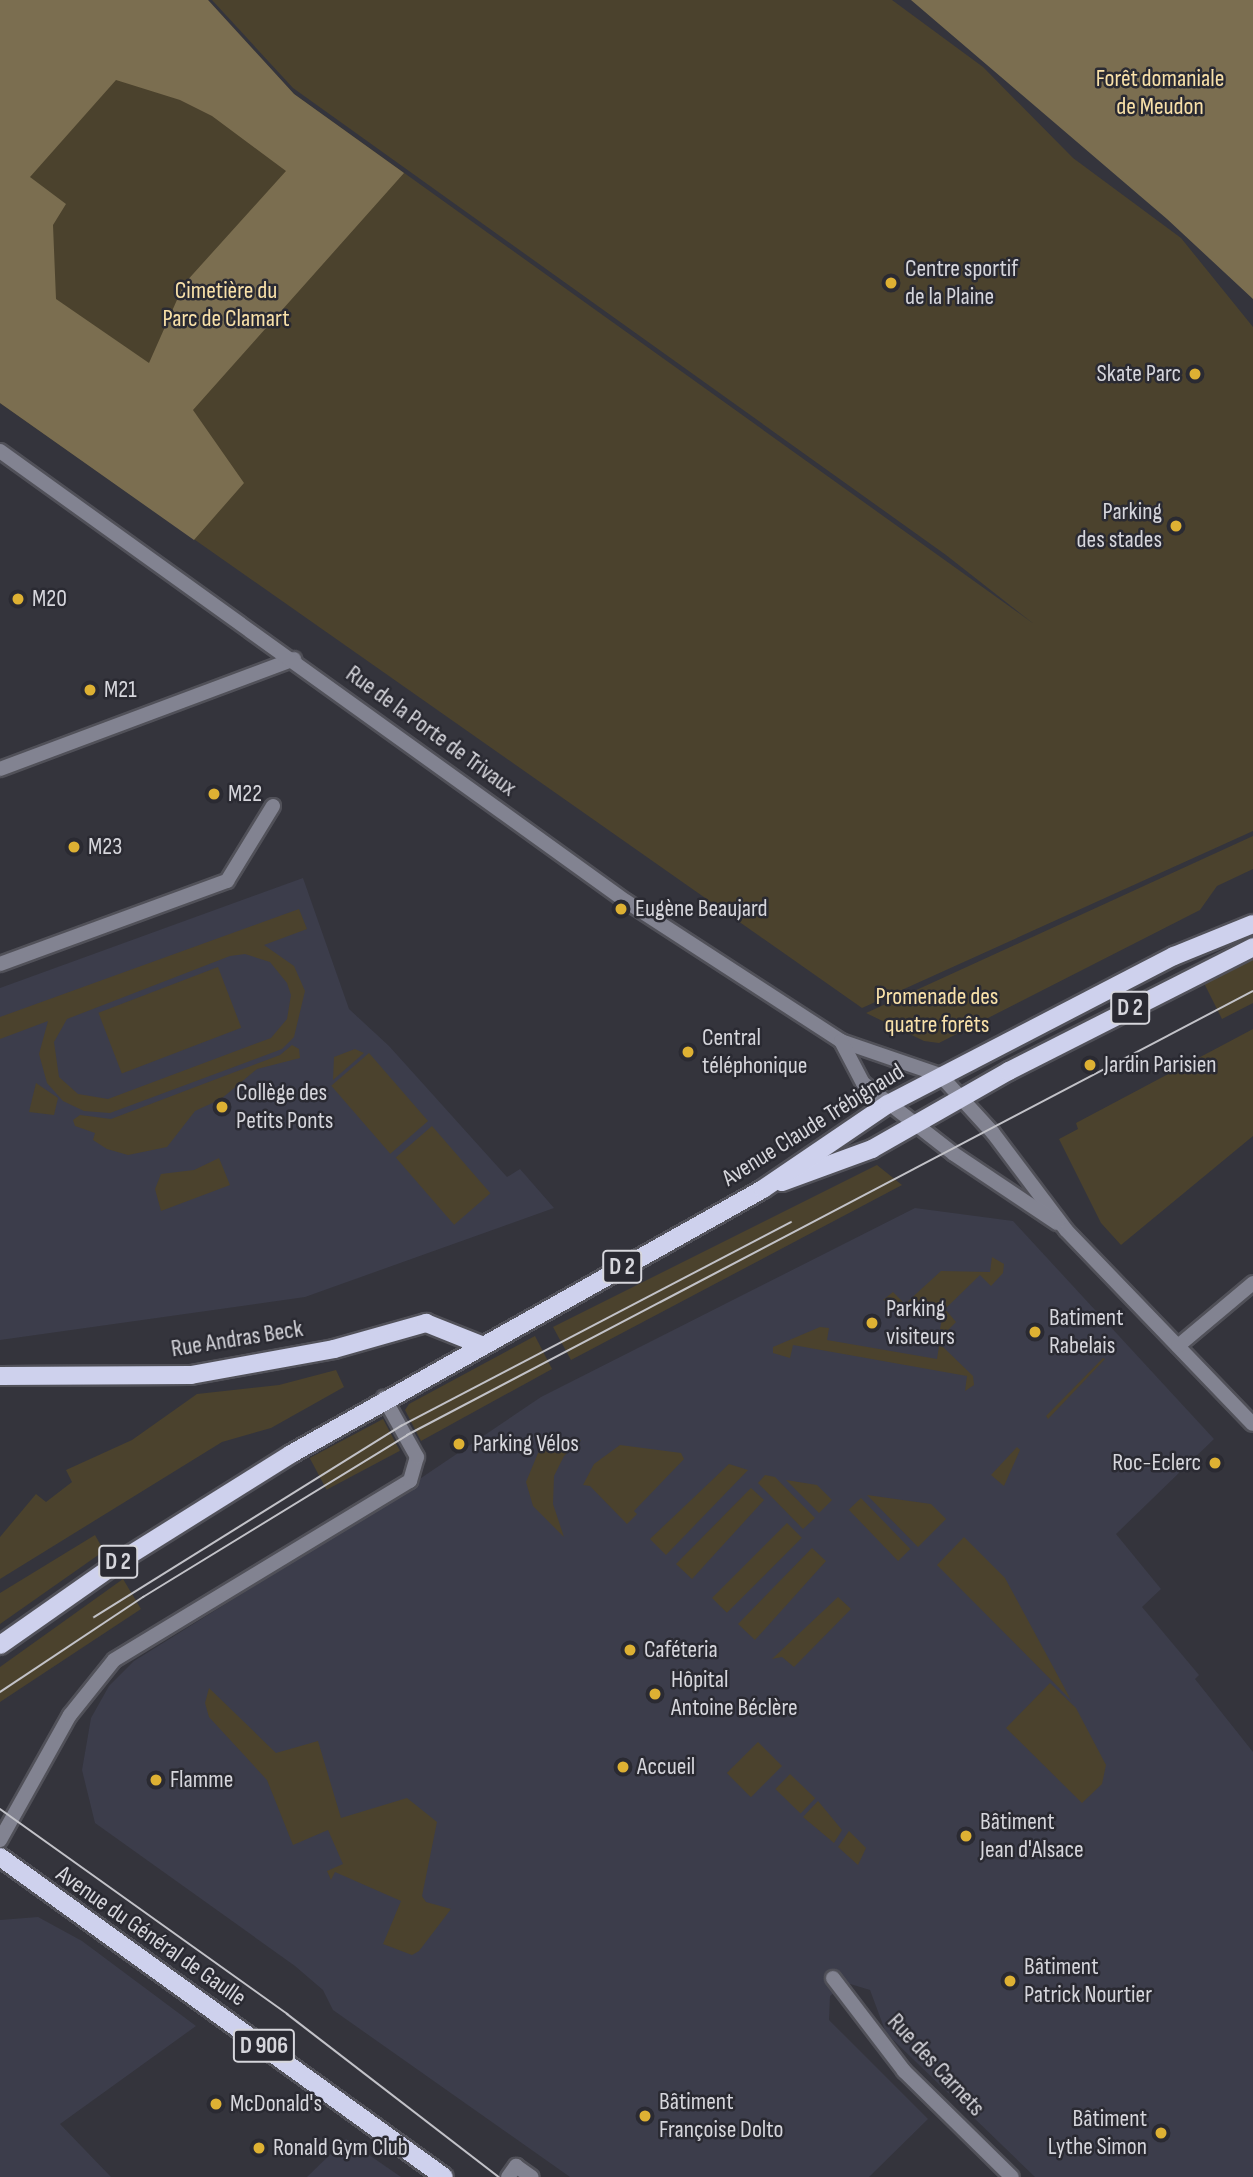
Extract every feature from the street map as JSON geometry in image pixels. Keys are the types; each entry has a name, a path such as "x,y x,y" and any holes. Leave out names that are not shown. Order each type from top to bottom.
{"main road":[{"name":"Avenue Claude Trébignaud","path":"481,1345 763,1189 888,1104 940,1075 1174,956 1253,924"},
{"name":"D 2","path":"763,1189 872,1149 965,1097 1253,947"},
{"name":"Rue Andras Beck","path":"0,1376 191,1375 334,1349 436,1323 481,1345"},
{"name":"D 2","path":"0,1645 240,1486 384,1398 481,1345"},
{"name":"Avenue du Général de Gaulle","path":"0,1857 443,2177"}],"street":[{"name":"Rue de la Porte de Trivaux","path":"0,451 294,659 627,902 841,1041 940,1075 965,1097 1066,1230 1253,1424"},
{"path":"0,769 294,659"},
{"path":"0,964 227,881 273,806"},
{"name":"Rue de la Porte de Trivaux","path":"841,1041 853,1071 888,1104 954,1154 1066,1230"},
{"path":"1178,1346 1253,1283"},
{"path":"0,1840 70,1715 114,1660 410,1481 417,1457 384,1398"},
{"name":"Rue des Carnets","path":"833,1978 904,2071 1012,2177"},
{"path":"512,2171 532,2177"}],"shaded area":[{"name":"Collège des Petits Ponts","path":"303,878 349,1009 389,1046 507,1177 520,1169 554,1208 305,1297 0,1340 0,988"},
{"name":"Hôpital Antoine Béclère","path":"915,1208 1013,1221 1214,1439 1116,1534 1161,1589 1142,1607 1199,1675 1195,1679 1253,1752 1253,2177 1035,2177 886,2033 870,1990 847,1983 830,1996 829,2020 928,2119 869,2177 570,2177 333,2010 323,1990 295,1966 95,1823 82,1770 91,1718 109,1686 134,1661 341,1532 541,1397"},
{"path":"38,1917 82,1941 196,2026 60,2124 111,2177 0,2177 0,1920"},
{"path":"346,2139 401,2177 307,2177"}],"green space":[{"name":"Cimetière du Parc de Clamart","path":"0,0 208,0 294,94 1034,624 946,555 293,88 212,0 892,0 983,67 1073,158 1181,238 1253,327 1253,831 862,1008 0,403"},
{"path":"0,0 208,0 294,94 404,173 193,410 244,483 194,540 0,403","holes":["116,80 180,100 212,116 286,171 184,284 149,363 56,299 53,225 66,204 30,177"]},
{"name":"Forêt domaniale de Meudon","path":"911,0 1253,0 1253,299 1167,219"},
{"name":"Promenade des quatre forêts","path":"1253,836 1253,869 1217,886 1200,910 939,1043 924,1041 866,1013"},
{"path":"299,909 307,929 264,945 294,966 305,991 294,1037 282,1049 110,1113 84,1111 63,1101 47,1083 39,1054 48,1021 0,1039 0,1017","holes":["245,954 270,962 287,983 291,995 287,1019 271,1038 108,1099 78,1094 59,1077 54,1042 67,1019 230,956"]},
{"path":"1253,958 1253,1003 1222,1019 1204,983"},
{"path":"218,967 241,1028 122,1074 99,1013"},
{"path":"1253,1029 1253,1136 1121,1245 1101,1223 1059,1139 1078,1129 1076,1123"},
{"path":"292,1045 299,1049 300,1058 257,1069 221,1099 195,1111 167,1147 128,1155 107,1149 93,1140 95,1133 75,1126 73,1120 80,1115 111,1119 280,1055"},
{"path":"355,1049 364,1053 333,1080 334,1057"},
{"path":"369,1053 428,1121 390,1154 331,1086"},
{"path":"36,1083 58,1098 54,1115 29,1112"},
{"path":"432,1126 490,1193 454,1225 396,1157"},
{"path":"219,1158 230,1185 161,1211 155,1189 161,1174 194,1170"},
{"path":"877,1165 902,1185 571,1360 553,1327"},
{"path":"992,1257 1004,1264 1003,1273 991,1286 980,1275 945,1309 956,1322 947,1331 940,1329 943,1314 883,1300 893,1292 905,1304 941,1271 990,1272"},
{"path":"820,1327 829,1328 827,1340 937,1359 939,1346 943,1347 973,1376 974,1385 965,1391 967,1376 793,1345 790,1358 773,1353 773,1347"},
{"path":"535,1336 552,1369 421,1441 405,1410 409,1404"},
{"path":"1103,1358 1105,1359 1048,1419 1046,1416"},
{"path":"336,1370 344,1387 271,1428 222,1442 0,1579 0,1537 36,1494 46,1502 72,1482 66,1470 132,1440 197,1394 279,1385"},
{"path":"383,1419 400,1451 327,1490 310,1458"},
{"path":"561,1440 581,1440 564,1456 554,1476 553,1504 564,1537 533,1506 526,1482 538,1453"},
{"path":"620,1445 681,1453 684,1459 634,1511 637,1514 627,1524 590,1486 583,1485 594,1464"},
{"path":"1017,1447 1020,1450 1004,1486 991,1475"},
{"path":"729,1464 748,1470 666,1555 650,1539"},
{"path":"765,1475 775,1477 815,1518 803,1529 758,1483"},
{"path":"786,1480 817,1485 832,1500 819,1513"},
{"path":"751,1488 764,1500 692,1579 676,1564"},
{"path":"867,1495 931,1504 946,1519 918,1547"},
{"path":"861,1498 910,1549 898,1561 849,1510"},
{"path":"787,1523 802,1538 727,1613 712,1598"},
{"path":"95,1535 104,1551 0,1624 0,1593"},
{"path":"964,1537 1005,1578 1071,1700 937,1565"},
{"path":"812,1548 826,1561 755,1640 738,1624"},
{"path":"123,1579 141,1609 0,1702 0,1667"},
{"path":"838,1597 851,1609 794,1667 782,1657 772,1659"},
{"path":"1050,1683 1076,1708 1106,1765 1102,1784 1082,1803 1006,1728"},
{"path":"209,1688 276,1753 318,1741 341,1818 407,1798 437,1822 422,1896 426,1902 451,1909 419,1951 412,1955 383,1944 401,1901 335,1872 331,1880 327,1871 343,1864 328,1830 293,1845 267,1780 209,1717 205,1703"},
{"path":"758,1742 782,1766 751,1797 727,1773"},
{"path":"790,1774 815,1798 801,1813 775,1789"},
{"path":"818,1801 842,1830 834,1843 803,1817"},
{"path":"849,1831 866,1848 858,1865 838,1847"}],"tram line":[{"path":"0,1692 143,1597 407,1435 1253,991"},
{"path":"94,1617 401,1426 791,1222"},
{"path":"0,1809 287,2014 499,2177"}],"place":[{"name":"Centre sportif de la Plaine","path":"891,283"},
{"name":"Skate Parc","path":"1195,374"},
{"name":"Parking des stades","path":"1176,526"},
{"name":"M20","path":"18,599"},
{"name":"M21","path":"90,690"},
{"name":"M22","path":"214,794"},
{"name":"M23","path":"74,847"},
{"name":"Eugène Beaujard","path":"621,909"},
{"name":"Central téléphonique","path":"688,1052"},
{"name":"Jardin Parisien","path":"1090,1065"},
{"name":"Collège des Petits Ponts","path":"222,1107"},
{"name":"Parking visiteurs","path":"872,1323"},
{"name":"Batiment Rabelais","path":"1035,1332"},
{"name":"Parking Vélos","path":"459,1444"},
{"name":"Roc-Eclerc","path":"1215,1463"},
{"name":"Caféteria","path":"630,1650"},
{"name":"Hôpital Antoine Béclère","path":"655,1694"},
{"name":"Accueil","path":"623,1767"},
{"name":"Flamme","path":"156,1780"},
{"name":"Bâtiment Jean d'Alsace","path":"966,1836"},
{"name":"Bâtiment Patrick Nourtier","path":"1010,1981"},
{"name":"McDonald's","path":"216,2104"},
{"name":"Bâtiment Françoise Dolto","path":"645,2116"},
{"name":"Bâtiment Lythe Simon","path":"1161,2133"},
{"name":"Ronald Gym Club","path":"259,2148"}]}
